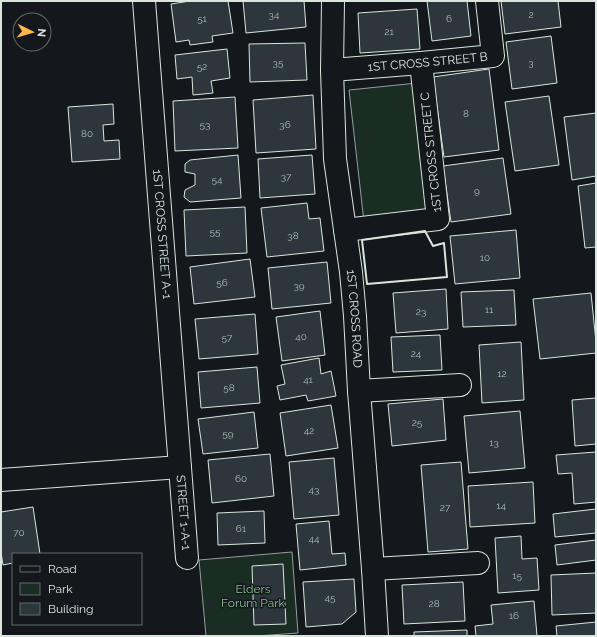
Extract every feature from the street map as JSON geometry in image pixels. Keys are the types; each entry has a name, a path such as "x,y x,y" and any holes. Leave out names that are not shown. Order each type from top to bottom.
{"street":[{"name":"1ST CROSS STREET A-1","path":"144,1 180,467"},
{"name":"1ST CROSS ROAD","path":"333,1 332,70 336,159 351,272 377,636"},
{"name":"1ST CROSS STREET B","path":"332,70 493,56 488,1"},
{"name":"1ST CROSS STREET C","path":"345,230 438,220 421,63"},
{"path":"360,391 460,385"},
{"path":"1,480 180,467"},
{"name":"STREET 1-A-1","path":"180,467 187,558"},
{"path":"373,569 478,563"}],"green space":[{"path":"417,83 432,213 364,222 349,90"},
{"name":"Elders Forum Park","path":"292,552 298,633 257,636 206,636 199,560"}],"building":[{"path":"190,1 228,1 233,33 212,36 213,42 190,45 189,40 176,42 171,4"},
{"path":"243,1 304,1 306,27 246,33"},
{"path":"427,1 467,1 471,36 432,41"},
{"path":"501,1 558,1 561,27 505,34"},
{"path":"417,9 420,49 360,53 358,13"},
{"path":"551,36 557,83 512,89 506,42"},
{"path":"305,43 307,80 250,82 249,44"},
{"path":"227,49 230,78 211,81 213,93 193,95 192,77 177,79 175,55"},
{"path":"489,69 499,150 444,157 433,77"},
{"path":"313,95 316,149 256,153 253,100"},
{"path":"549,96 559,165 515,171 505,102"},
{"path":"235,97 238,148 175,151 173,101"},
{"path":"113,104 114,124 103,125 104,141 119,140 120,159 72,162 68,107"},
{"path":"596,113 596,176 572,180 564,117"},
{"path":"238,155 241,198 190,202 184,197 185,190 195,185 195,174 185,172 185,164 190,160"},
{"path":"312,155 315,194 260,198 258,159"},
{"path":"503,158 511,214 451,222 443,166"},
{"path":"596,183 596,247 585,248 578,186"},
{"path":"307,203 309,219 320,218 324,251 267,257 261,208"},
{"path":"245,207 247,253 186,256 184,210"},
{"path":"516,230 520,278 455,284 450,236"},
{"path":"250,259 255,297 194,304 190,267"},
{"path":"327,262 331,303 272,309 268,268"},
{"path":"446,289 448,329 396,333 393,293"},
{"path":"514,290 516,325 463,327 461,292"},
{"path":"591,293 596,353 540,359 533,299"},
{"path":"320,311 325,355 282,361 276,317"},
{"path":"255,314 258,354 199,359 195,319"},
{"path":"440,335 442,370 393,372 391,337"},
{"path":"521,342 524,400 482,403 479,345"},
{"path":"319,358 321,374 331,371 336,396 308,401 306,395 280,400 277,386 285,384 281,365"},
{"path":"257,367 260,403 201,408 198,372"},
{"path":"596,398 596,444 575,446 572,400"},
{"path":"443,399 446,440 392,446 388,404"},
{"path":"331,405 338,448 286,456 280,413"},
{"path":"520,411 525,468 469,473 464,416"},
{"path":"254,412 258,448 203,454 198,419"},
{"path":"596,452 596,502 574,504 572,473 558,474 556,455"},
{"path":"270,454 274,496 212,503 208,460"},
{"path":"334,458 339,515 294,519 289,462"},
{"path":"461,462 468,549 428,552 421,465"},
{"path":"533,482 535,523 470,527 468,486"},
{"path":"33,507 40,553 12,553 12,563 3,565 1,552 1,512"},
{"path":"596,509 596,533 555,537 553,514"},
{"path":"264,511 265,543 218,545 217,513"},
{"path":"329,521 332,554 345,553 346,565 300,570 296,524"},
{"path":"521,536 522,559 537,558 539,590 498,593 495,538"},
{"path":"596,540 596,560 557,565 555,545"},
{"path":"283,564 286,624 254,625 252,566"},
{"path":"596,573 596,613 552,615 551,575"},
{"path":"354,579 356,612 342,624 306,627 303,582"},
{"path":"463,582 465,621 404,624 402,585"},
{"path":"534,601 537,636 476,636 475,626 493,624 491,605"},
{"path":"596,622 596,636 557,636 556,626"},
{"path":"467,630 467,636 414,636 414,632"}],"wall":[{"path":"425,231 433,246 444,243 447,277 367,284 362,240 425,231"}]}
